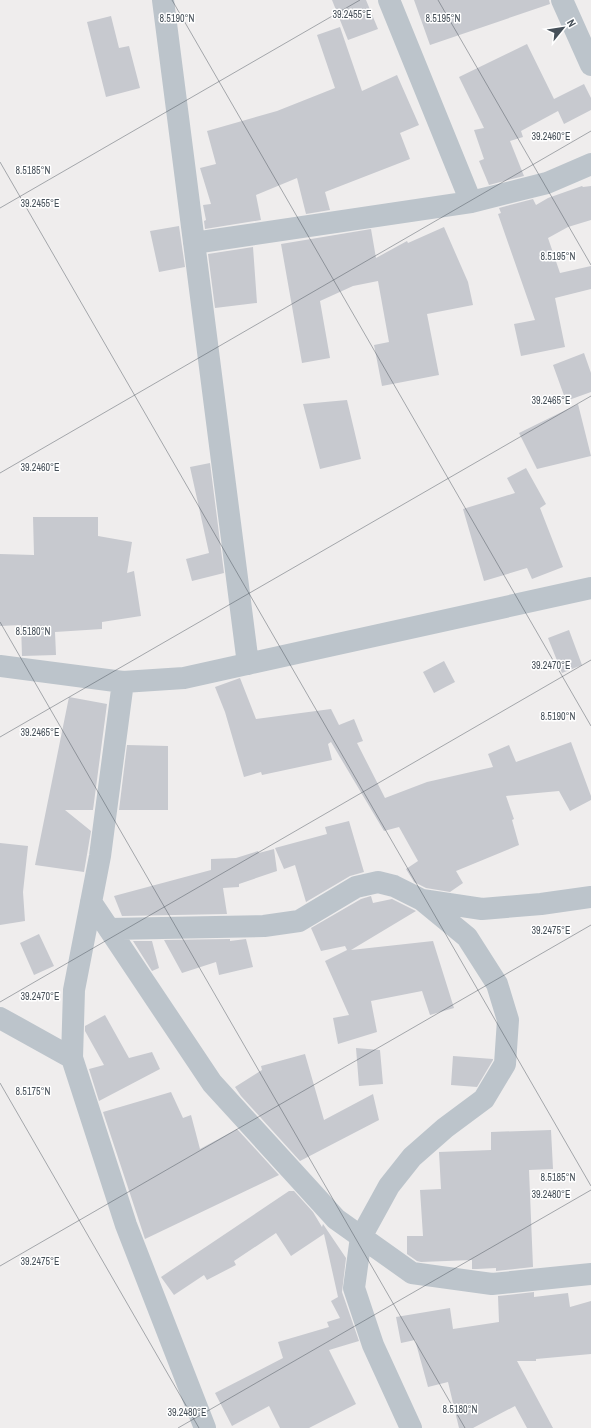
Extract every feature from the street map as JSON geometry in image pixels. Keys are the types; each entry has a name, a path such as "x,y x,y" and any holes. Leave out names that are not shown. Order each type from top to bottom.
{"street":[{"path":"163,0 248,664"},
{"path":"389,0 470,202"},
{"path":"562,0 591,65"},
{"path":"194,242 470,202 547,183 591,164"},
{"path":"0,666 123,682 184,678 591,588"},
{"path":"123,682 100,856 74,990 72,1058 126,1225 205,1428"},
{"path":"109,929 264,926 299,921 356,887 378,882 394,886 422,900 467,937 497,984 508,1020 505,1064 484,1099 445,1128 412,1158 389,1186 361,1237 354,1288 374,1345 411,1428"},
{"path":"422,900 482,909 541,904 591,897"},
{"path":"91,902 212,1083 336,1219 412,1273 492,1284 591,1274"},
{"path":"0,1018 72,1058"}],"building":[{"path":"332,0 366,0 378,29 348,40"},
{"path":"414,0 549,0 550,4 430,45"},
{"path":"111,16 119,48 129,46 140,88 106,97 87,22"},
{"path":"340,27 362,91 397,75 419,125 400,133 410,159 325,192 330,210 306,214 297,178 256,195 261,220 205,229 204,221 206,220 203,205 211,204 200,168 216,164 207,131 277,111 335,88 317,35"},
{"path":"527,44 554,99 584,84 591,98 591,110 564,124 558,111 521,131 523,137 510,141 524,176 489,185 479,161 484,159 474,130 484,128 459,77"},
{"path":"582,186 591,186 591,220 568,227 548,238 560,273 591,266 591,289 555,298 565,347 521,356 514,324 535,320 498,214 501,213 499,208 533,199 536,205 548,198"},
{"path":"179,226 185,267 159,272 150,231"},
{"path":"444,227 468,282 473,305 427,314 439,375 382,386 374,345 389,342 378,281 353,286 320,301 330,358 302,363 281,244 371,229 376,258 407,241 408,243"},
{"path":"253,247 257,303 215,308 208,254"},
{"path":"584,353 591,373 591,392 566,401 553,365"},
{"path":"347,400 361,459 320,469 303,404"},
{"path":"578,404 591,456 537,469 519,433"},
{"path":"210,463 224,573 192,581 186,559 209,553 190,467"},
{"path":"526,468 546,504 540,508 563,567 532,579 527,568 484,581 463,509 515,493 507,478"},
{"path":"33,517 98,517 98,536 132,542 127,573 134,571 141,616 102,622 102,629 55,632 56,655 22,656 21,625 0,626 0,554 34,555"},
{"path":"569,630 582,665 562,673 548,638"},
{"path":"444,661 455,682 434,693 423,672"},
{"path":"240,678 256,719 331,709 339,725 354,719 363,741 357,743 385,798 427,782 493,767 488,754 509,745 516,762 571,742 591,796 591,800 570,811 559,791 506,796 514,819 512,820 519,845 456,871 463,883 450,892 426,888 414,882 406,869 418,861 399,827 384,831 331,742 328,744 332,760 262,775 261,772 244,777 225,712 215,687"},
{"path":"69,697 107,704 93,810 65,810 91,831 84,872 35,865"},
{"path":"127,745 168,746 168,810 119,810"},
{"path":"349,821 364,872 350,876 306,902 295,865 284,869 275,848 327,834 325,827"},
{"path":"0,843 28,846 23,892 25,921 0,925"},
{"path":"274,849 277,871 239,884 239,887 223,888 227,914 122,916 114,896 211,870 211,859 236,858 258,851 259,853"},
{"path":"371,896 373,903 392,899 416,911 351,950 433,941 454,1008 430,1015 422,991 371,1001 377,1032 338,1044 333,1018 349,1015 325,961 347,950 345,946 321,951 311,928 361,899"},
{"path":"39,934 54,966 34,975 20,943"},
{"path":"230,939 230,941 246,939 253,967 219,975 216,962 182,973 164,940"},
{"path":"133,941 152,941 159,968 152,971"},
{"path":"105,1015 129,1058 152,1052 160,1069 99,1101 89,1069 104,1065 85,1031 85,1026"},
{"path":"356,1048 380,1050 383,1084 359,1086"},
{"path":"305,1054 324,1120 373,1094 379,1120 300,1161 241,1096 235,1087 262,1070 261,1066"},
{"path":"453,1056 493,1060 477,1087 451,1085"},
{"path":"171,1092 183,1118 191,1115 200,1149 237,1129 279,1175 145,1239 103,1112"},
{"path":"551,1130 553,1169 529,1170 533,1267 496,1271 496,1268 472,1269 472,1260 421,1262 407,1254 407,1236 423,1236 420,1190 441,1189 439,1152 491,1150 491,1132"},
{"path":"289,1191 294,1191 313,1212 322,1227 323,1224 346,1258 342,1292 359,1341 329,1350 356,1404 309,1428 280,1428 269,1406 232,1426 215,1393 283,1358 278,1342 329,1327 327,1322 340,1318 331,1301 338,1297 324,1234 291,1256 276,1233 234,1261 236,1265 207,1280 204,1275 174,1295 161,1277"},
{"path":"534,1292 534,1297 568,1293 570,1307 591,1301 591,1354 536,1359 536,1361 517,1361 553,1428 527,1428 515,1406 473,1428 459,1428 448,1382 428,1387 415,1340 401,1343 396,1317 450,1308 453,1329 499,1322 498,1296"}]}
